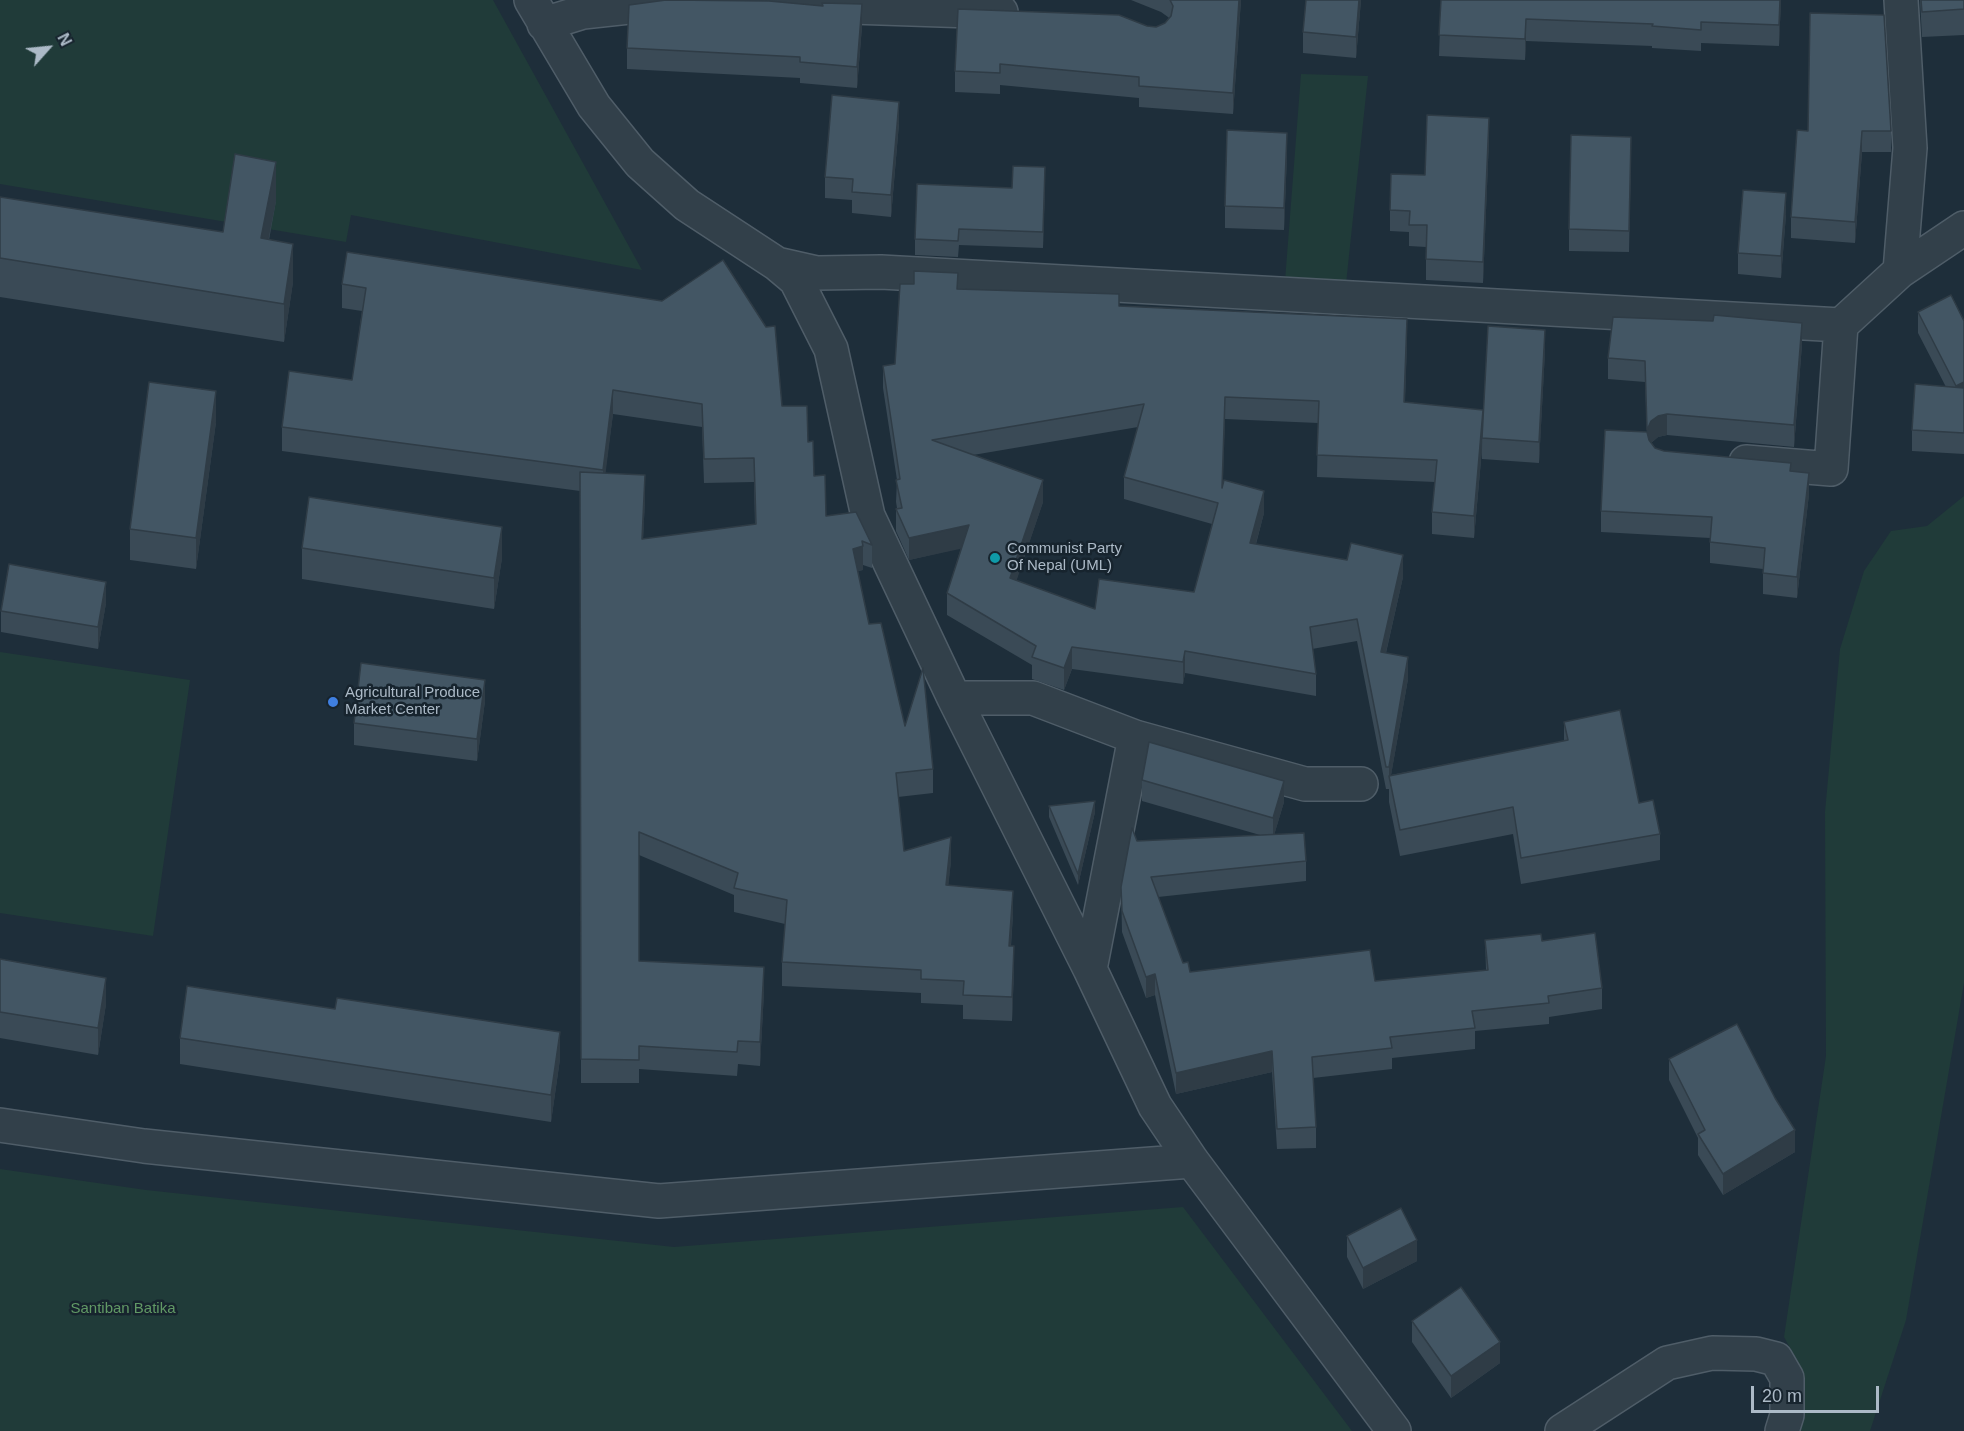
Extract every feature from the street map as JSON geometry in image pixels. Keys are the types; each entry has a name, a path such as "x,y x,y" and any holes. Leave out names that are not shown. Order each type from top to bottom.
{"street":[{"path":"1900,0 1910,148 1900,271"},
{"path":"537,12 583,12 669,2 1028,13"},
{"path":"537,12 594,106 640,163 687,205 777,264 796,280 831,349 868,516 954,698 1090,969 1155,1106 1192,1161 1394,1431"},
{"path":"1713,459 1831,469 1841,325 1900,271 1964,228"},
{"path":"777,264 816,273 881,272 1841,325"},
{"path":"954,698 1033,698 1135,737 1305,784 1360,784"},
{"path":"1090,969 1135,737"},
{"path":"0,1125 144,1146 659,1201 1192,1161"},
{"path":"1562,1431 1667,1363 1713,1353 1756,1354 1776,1359 1786,1378 1787,1415 1782,1431"}],"green space":[{"path":"0,0 493,0 642,270 351,215 346,242 0,184"},
{"path":"1301,74 1368,76 1346,284 1285,281"},
{"path":"1964,496 1964,983 1906,1320 1870,1431 1801,1431 1805,1397 1799,1364 1784,1337 1826,1056 1825,812 1840,649 1864,571 1891,531 1927,526"},
{"path":"0,652 190,680 153,936 0,913"},
{"name":"Santiban Batika","path":"0,1169 146,1190 674,1247 1183,1207 1352,1431 0,1431"}],"building":[{"path":"666,0 769,1 823,6 822,3 862,4 857,67 800,62 800,57 627,48 629,5"},
{"path":"1170,0 1239,0 1233,93 1139,86 1139,77 1000,64 1000,73 955,71 958,9 1119,15 1147,26 1156,27 1165,23 1171,16 1173,6"},
{"path":"1306,0 1359,0 1356,37 1303,32"},
{"path":"1441,0 1780,0 1779,25 1701,22 1701,30 1652,26 1653,24 1526,19 1525,39 1439,35"},
{"path":"1921,0 1964,0 1964,9 1922,12"},
{"path":"1810,13 1884,15 1891,131 1862,131 1855,222 1791,217 1797,130 1808,131"},
{"path":"832,95 899,102 891,195 852,192 853,179 825,177"},
{"path":"1427,115 1489,118 1483,262 1426,259 1427,225 1409,225 1410,211 1390,210 1391,174 1425,175"},
{"path":"1227,130 1287,133 1284,208 1225,206"},
{"path":"1571,135 1631,137 1629,231 1569,229"},
{"path":"235,154 276,162 261,238 293,244 284,304 0,258 0,197 223,232"},
{"path":"1013,166 1045,167 1043,232 959,229 958,241 915,239 917,184 1012,188"},
{"path":"1743,190 1786,193 1781,256 1738,253"},
{"path":"347,252 662,301 723,260 766,327 775,326 782,406 807,406 808,442 813,441 814,476 825,475 826,516 856,512 872,545 862,541 863,546 853,549 869,624 881,623 905,726 923,668 933,769 896,773 904,851 951,837 946,885 1013,891 1009,946 1014,946 1012,997 963,995 964,981 921,979 921,970 782,962 787,900 734,888 738,873 639,832 639,961 764,967 760,1042 738,1041 737,1052 639,1046 639,1060 581,1059 580,472 645,475 642,539 756,524 754,458 704,459 702,404 613,390 603,470 282,427 289,371 352,380 366,288 342,284"},
{"path":"914,271 958,273 957,289 1119,294 1119,306 1407,319 1404,402 1483,410 1474,516 1432,512 1437,460 1317,455 1319,401 1225,397 1222,488 1224,480 1264,491 1250,543 1347,560 1351,543 1403,555 1381,652 1408,657 1389,767 1386,767 1357,619 1310,627 1316,674 1185,651 1183,662 1072,647 1064,668 1032,657 1036,646 947,593 969,525 909,538 896,509 902,508 896,480 900,479 883,366 895,364 900,284 914,284","holes":["1144,404 1124,477 1218,503 1194,592 1099,579 1095,609 1010,578 1043,480 932,440"]},
{"path":"1951,295 1964,321 1964,382 1956,386 1918,312"},
{"path":"1714,315 1802,323 1794,425 1667,414 1651,421 1647,430 1645,361 1608,358 1613,317 1713,321"},
{"path":"1488,326 1545,330 1539,442 1482,438"},
{"path":"149,382 216,391 196,538 130,529"},
{"path":"1915,384 1964,388 1964,433 1912,430"},
{"path":"1605,430 1647,432 1655,448 1664,451 1791,463 1790,471 1809,473 1797,577 1763,573 1765,548 1710,542 1712,517 1601,511"},
{"path":"309,497 502,527 494,578 302,548"},
{"path":"9,564 106,582 98,627 1,611"},
{"path":"361,663 485,680 477,739 354,723"},
{"path":"1620,710 1639,803 1653,800 1660,834 1521,858 1513,807 1400,830 1389,776 1568,740 1564,722"},
{"path":"1149,742 1284,781 1273,818 1142,780"},
{"path":"1095,801 1078,874 1049,806"},
{"path":"1132,828 1137,841 1304,833 1306,861 1151,877 1183,963 1188,962 1190,972 1370,950 1375,981 1488,970 1485,940 1541,934 1542,941 1595,933 1602,988 1548,996 1549,1003 1472,1011 1475,1028 1390,1037 1392,1048 1312,1057 1316,1127 1277,1129 1272,1051 1176,1073 1155,974 1146,977 1122,911 1121,887"},
{"path":"0,959 106,978 98,1028 0,1012"},
{"path":"187,986 335,1009 337,998 560,1032 551,1095 180,1038"},
{"path":"1737,1024 1775,1098 1795,1130 1723,1174 1698,1134 1705,1130 1669,1059"},
{"path":"1401,1208 1417,1240 1363,1268 1347,1236"},
{"path":"1461,1287 1500,1342 1451,1376 1412,1321"}],"place":[{"name":"Communist Party Of Nepal (UML)","path":"995,558"},
{"name":"Agricultural Produce Market Center","path":"333,702"}]}
